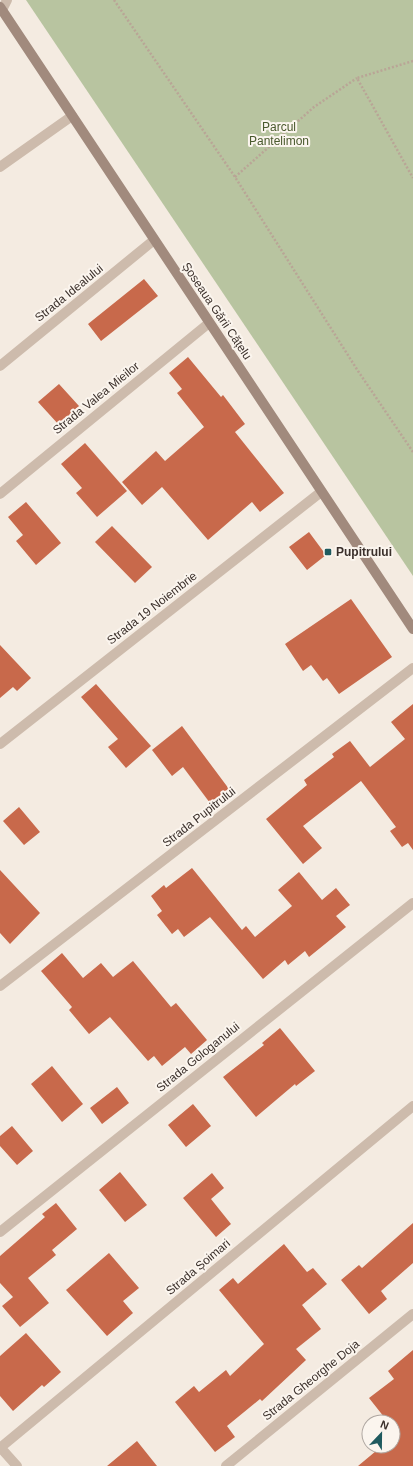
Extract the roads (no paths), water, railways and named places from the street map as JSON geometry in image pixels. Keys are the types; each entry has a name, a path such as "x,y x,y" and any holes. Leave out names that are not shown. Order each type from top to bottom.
{"main road":[{"name":"Șoseaua Gării Cățelu","path":"1,10 413,629"}],"street":[{"path":"1,10 7,0"},
{"path":"0,168 72,116"},
{"name":"Strada Idealului","path":"0,366 154,240"},
{"name":"Strada Valea Mieilor","path":"0,494 209,323"},
{"name":"Strada 19 Noiembrie","path":"0,744 321,492"},
{"name":"Strada Pupitrului","path":"0,986 413,668"},
{"name":"Strada Gologanului","path":"0,1232 413,902"},
{"name":"Strada Șoimari","path":"0,1448 413,1106"},
{"name":"Strada Gheorghe Doja","path":"226,1466 413,1314"},
{"path":"0,1448 17,1466"}],"place":[{"name":"Pupitrului","path":"328,552"}],"park label":[{"name":"Parcul Pantelimon","path":"279,134"}]}
